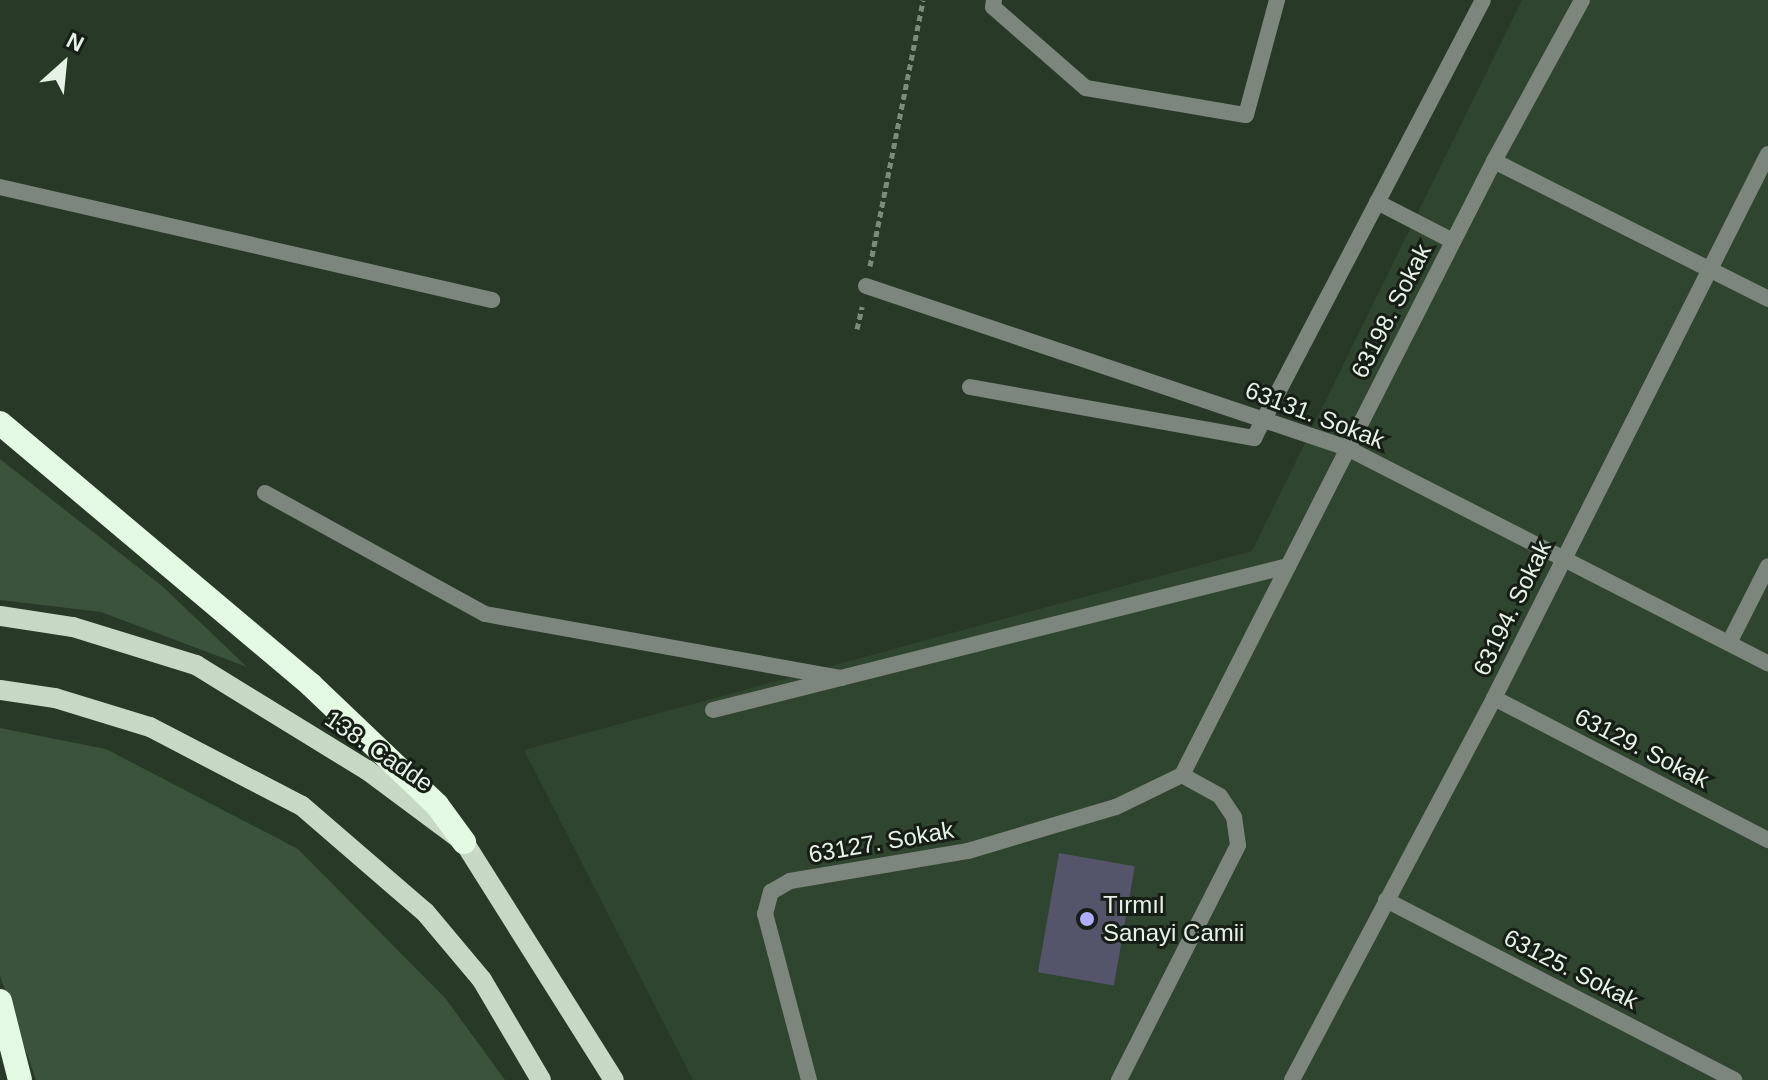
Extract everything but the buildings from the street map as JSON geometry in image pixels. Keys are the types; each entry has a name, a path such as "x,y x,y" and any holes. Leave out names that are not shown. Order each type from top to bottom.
{"highway":[{"path":"0,423 311,685 437,805 464,842"},
{"path":"0,1001 20,1080"}],"main road":[{"name":"138. Cadde","path":"0,616 73,627 196,665 367,770 464,842 614,1080"},
{"path":"0,690 55,698 150,727 302,806 425,912 482,980 541,1080"}],"street":[{"path":"994,0 993,7 1086,88 1246,115 1277,0"},
{"path":"970,387 1254,438 1483,0"},
{"name":"63198. Sokak","path":"1182,775 1494,161 1582,0"},
{"name":"63194. Sokak","path":"1292,1080 1494,698 1707,269 1768,154"},
{"path":"1494,161 1768,299"},
{"path":"0,187 492,300"},
{"path":"1377,202 1453,241"},
{"name":"63131. Sokak","path":"866,286 1347,448 1768,663"},
{"path":"265,493 485,614 841,678"},
{"path":"713,710 1288,566"},
{"path":"1729,643 1768,566"},
{"name":"63129. Sokak","path":"1494,698 1768,840"},
{"path":"1119,1080 1238,845 1234,817 1220,796 1182,775"},
{"name":"63127. Sokak","path":"809,1080 765,914 771,892 790,881 968,851 1116,807 1182,775"},
{"name":"63125. Sokak","path":"1386,900 1734,1080"}],"path":[{"path":"857,329 923,0"}],"shaded area":[{"path":"1522,0 1768,0 1768,1080 693,1080 524,750 1252,551"},
{"path":"0,459 162,586 247,667 101,612 0,600"},
{"path":"0,728 106,749 298,849 446,999 505,1080 36,1080 0,976"}],"place":[{"name":"Tırmıl Sanayi Camii","path":"1087,919"}]}
